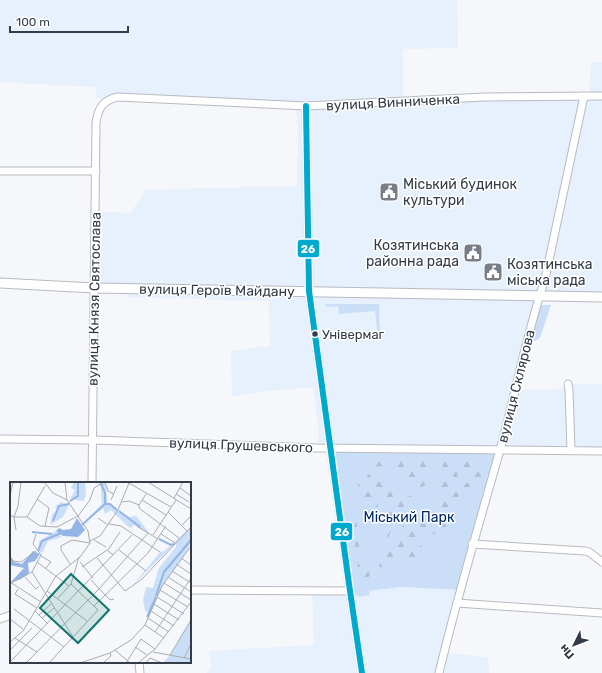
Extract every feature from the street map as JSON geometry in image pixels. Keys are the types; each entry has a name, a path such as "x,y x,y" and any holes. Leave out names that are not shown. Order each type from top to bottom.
{"street":[{"name":"вулиця Склярова","path":"440,673 472,544 500,449 545,279 584,96"},
{"name":"вулиця Винниченка","path":"97,115 104,102 118,97 306,106 484,97 602,96"},
{"path":"306,106 309,291 362,673"},
{"name":"вулиця Князя Святослава","path":"92,482 97,115"},
{"path":"0,171 96,171"},
{"name":"вулиця Героїв Майдану","path":"0,284 94,288 602,297"},
{"path":"568,384 571,450"},
{"name":"вулиця Грушевського","path":"0,439 93,440 330,448 602,451"},
{"path":"472,544 585,551 589,552 602,562"},
{"path":"191,590 350,591"},
{"path":"457,603 602,613"},
{"path":"0,619 10,615"},
{"path":"139,663 140,673"}],"shaded area":[{"path":"0,0 457,0 458,48 403,49 403,101 589,95 591,62 602,62 602,296 540,295 516,390 562,389 568,384 602,384 602,451 317,448 319,433 313,387 258,392 232,397 231,351 270,346 269,301 128,297 127,288 94,288 95,212 131,213 145,190 297,186 298,134 296,106 171,99 96,98 96,87 0,82"},
{"path":"401,587 460,590 444,652 488,658 489,673 207,673 207,671 211,668 209,651 314,645 312,591 369,591"}],"green space":[{"path":"326,304 379,304 380,336 378,336 375,311 339,314 338,306 326,307"},
{"path":"537,305 551,305 540,338 535,341 528,341"},
{"name":"Міський Парк","path":"330,448 500,449 460,590 401,587 369,591 370,595 359,597 350,591"},
{"path":"361,458 425,458 429,467 426,485 419,488 381,466 377,467 362,461"},
{"path":"448,459 474,459 478,460 479,464 471,470 457,473 459,481 456,486 452,490 441,492 438,488 443,463"},
{"path":"484,468 485,471 481,485 477,491 474,493 463,493 458,497 454,521 457,528 466,532 468,536 465,540 462,539 438,507 444,497 466,484"},
{"path":"368,474 411,496 415,499 420,508 416,513 395,526 387,539 385,538 380,498 367,476"},
{"path":"362,477 378,506 378,520 374,523 364,524 361,521 363,515 357,478"},
{"path":"435,511 447,527 446,531 429,536 413,545 386,569 382,570 379,568 380,563 398,531 410,519 417,515"},
{"path":"354,519 356,520 361,556 372,562 373,566 366,584 362,585 360,583 352,521"},
{"path":"418,546 422,546 424,561 422,562 413,560 408,555"}],"transit line":[{"name":"26","path":"306,106 309,291 362,673"}],"place":[{"name":"Міський будинок культури","path":"389,192"},
{"name":"Козятинська районна рада","path":"473,253"},
{"name":"Козятинська міська рада","path":"493,272"},
{"name":"Універмаг","path":"315,334"}]}
